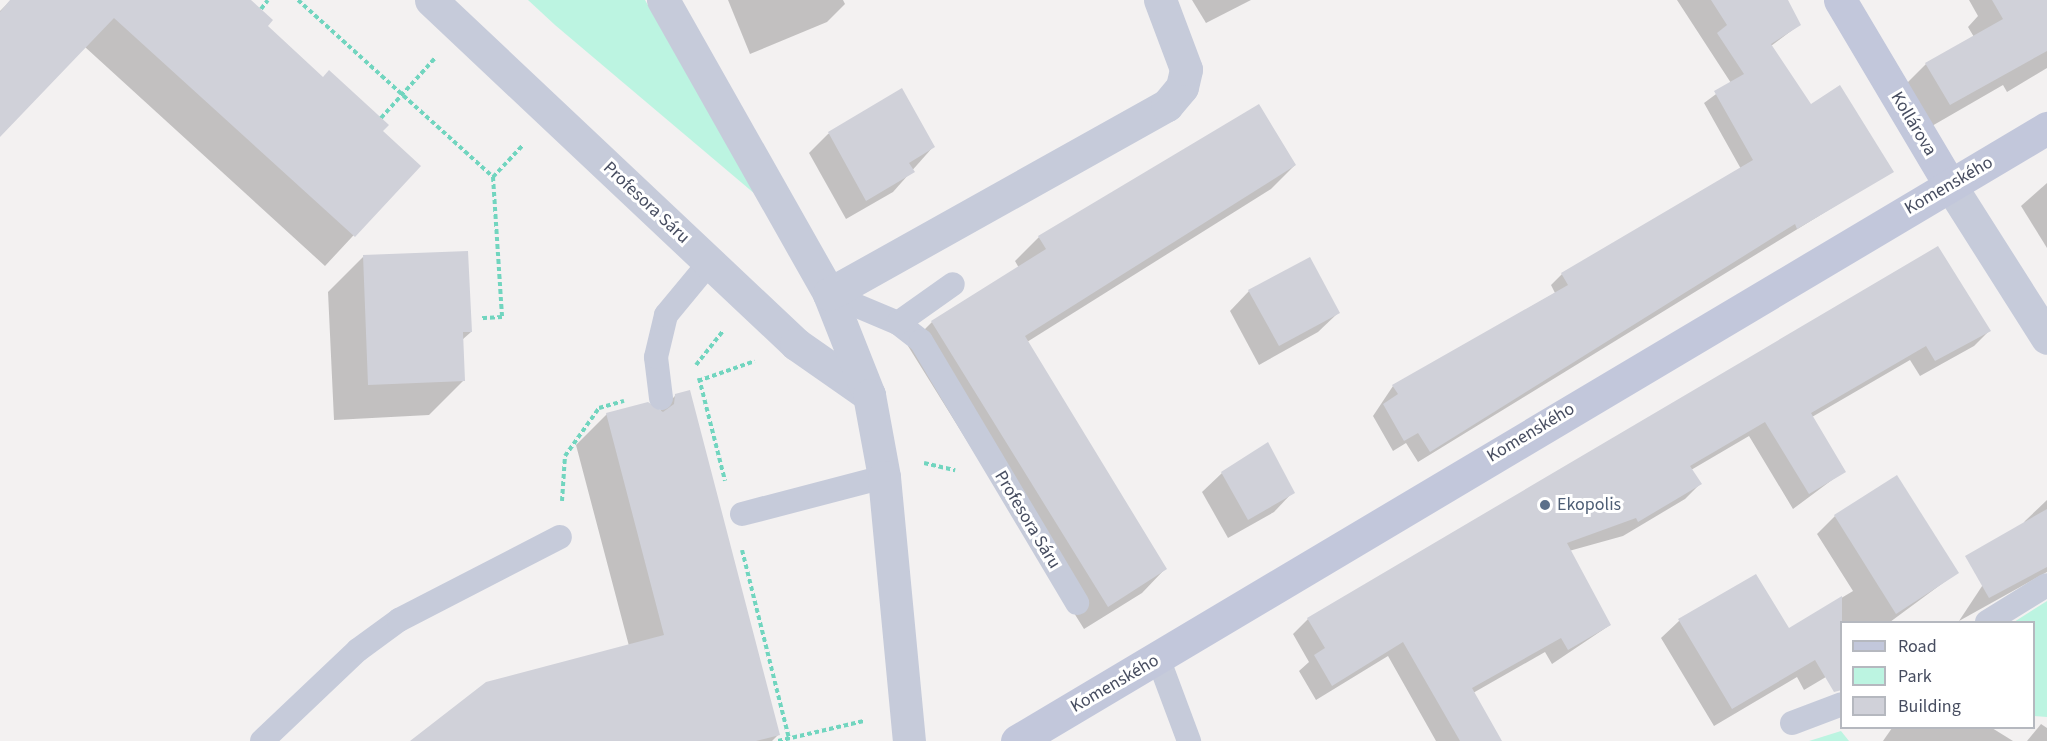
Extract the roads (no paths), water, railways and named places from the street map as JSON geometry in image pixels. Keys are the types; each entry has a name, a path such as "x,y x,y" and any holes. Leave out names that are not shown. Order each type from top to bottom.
{"street":[{"name":"Profesora Sáru","path":"431,0 796,344 869,395"},
{"path":"663,0 829,294 869,395 882,465 909,741"},
{"path":"829,294 1167,105 1186,69 1161,0"},
{"name":"Kollárova","path":"1840,0 1950,185 2047,338"},
{"name":"Komenského","path":"1017,741 2047,128"}],"lane":[{"path":"661,398 656,357 666,315 709,263"},
{"path":"898,323 953,284"},
{"name":"Profesora Sáru","path":"829,294 898,323 921,341 1077,603"},
{"path":"742,513 882,465"},
{"path":"262,741 358,650 399,620 560,537"},
{"path":"1989,621 2047,585"},
{"path":"1158,658 1189,741"},
{"path":"1792,723 1840,705"}],"place":[{"name":"Ekopolis","path":"1545,505"}]}
